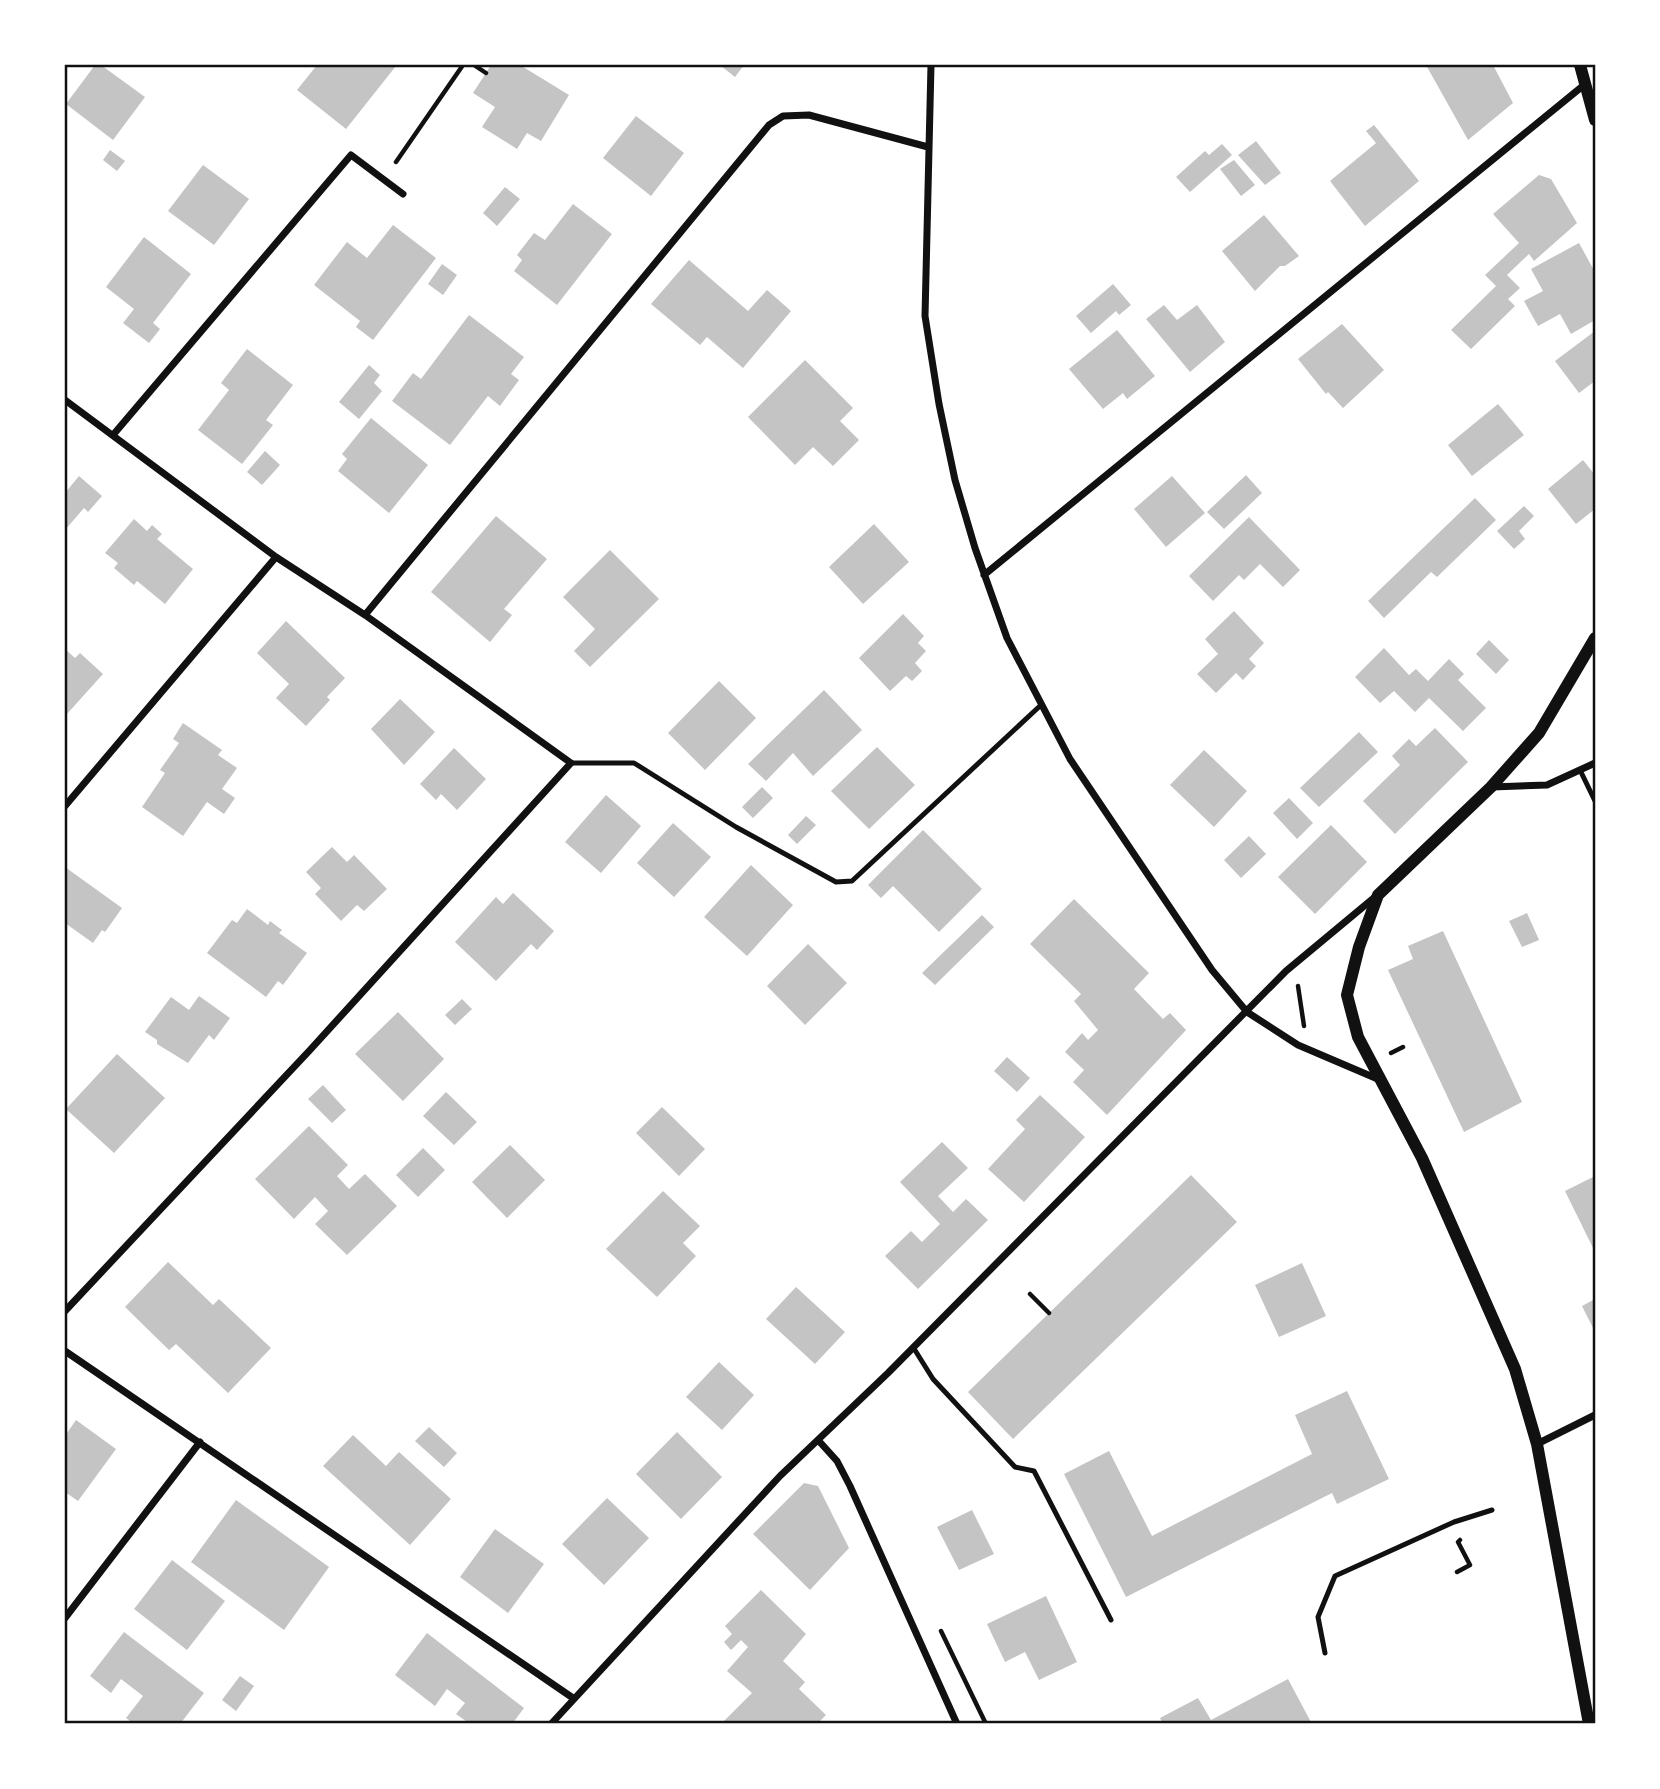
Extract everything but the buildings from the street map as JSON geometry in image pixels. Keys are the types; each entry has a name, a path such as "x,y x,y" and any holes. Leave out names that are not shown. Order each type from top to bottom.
{"street":[{"path":"931,65 924,264 928,339 956,480 984,575 1007,638 1070,759 1212,970 1247,1012 1298,1045 1381,1080"},
{"path":"1580,65 1590,83 1595,120"},
{"path":"984,575 1590,83"},
{"path":"365,615 769,125 783,116 809,115 928,147"},
{"path":"113,435 351,155 403,194"},
{"path":"65,400 276,557 365,615 571,763 310,1050 65,1311"},
{"path":"65,806 276,557"},
{"path":"551,1724 780,1476 913,1347 1286,971 1378,895 1491,787 1539,733 1595,638"},
{"path":"1491,787 1547,785 1595,762"},
{"path":"65,793 72,799"},
{"path":"1378,895 1359,947 1347,995 1358,1037 1422,1158 1515,1369 1537,1444 1589,1724"},
{"path":"65,1351 573,1698"},
{"path":"1537,1444 1595,1415"},
{"path":"818,1440 836,1461 850,1486 957,1724"},
{"path":"65,1618 200,1442"}],"lane":[{"path":"571,763 634,763 736,827 836,882 852,881 1041,705"},
{"path":"1580,770 1595,801"},
{"path":"913,1347 933,1379 1015,1467 1034,1471 1111,1620"},
{"path":"1325,1653 1318,1617 1335,1576 1454,1522 1492,1510"}],"path":[{"path":"382,180 463,65"},
{"path":"474,65 486,72"},
{"path":"1297,982 1305,1028"},
{"path":"1389,1054 1403,1047"},
{"path":"1030,1294 1049,1313"},
{"path":"1457,1572 1471,1565 1458,1542 1465,1537"}]}
